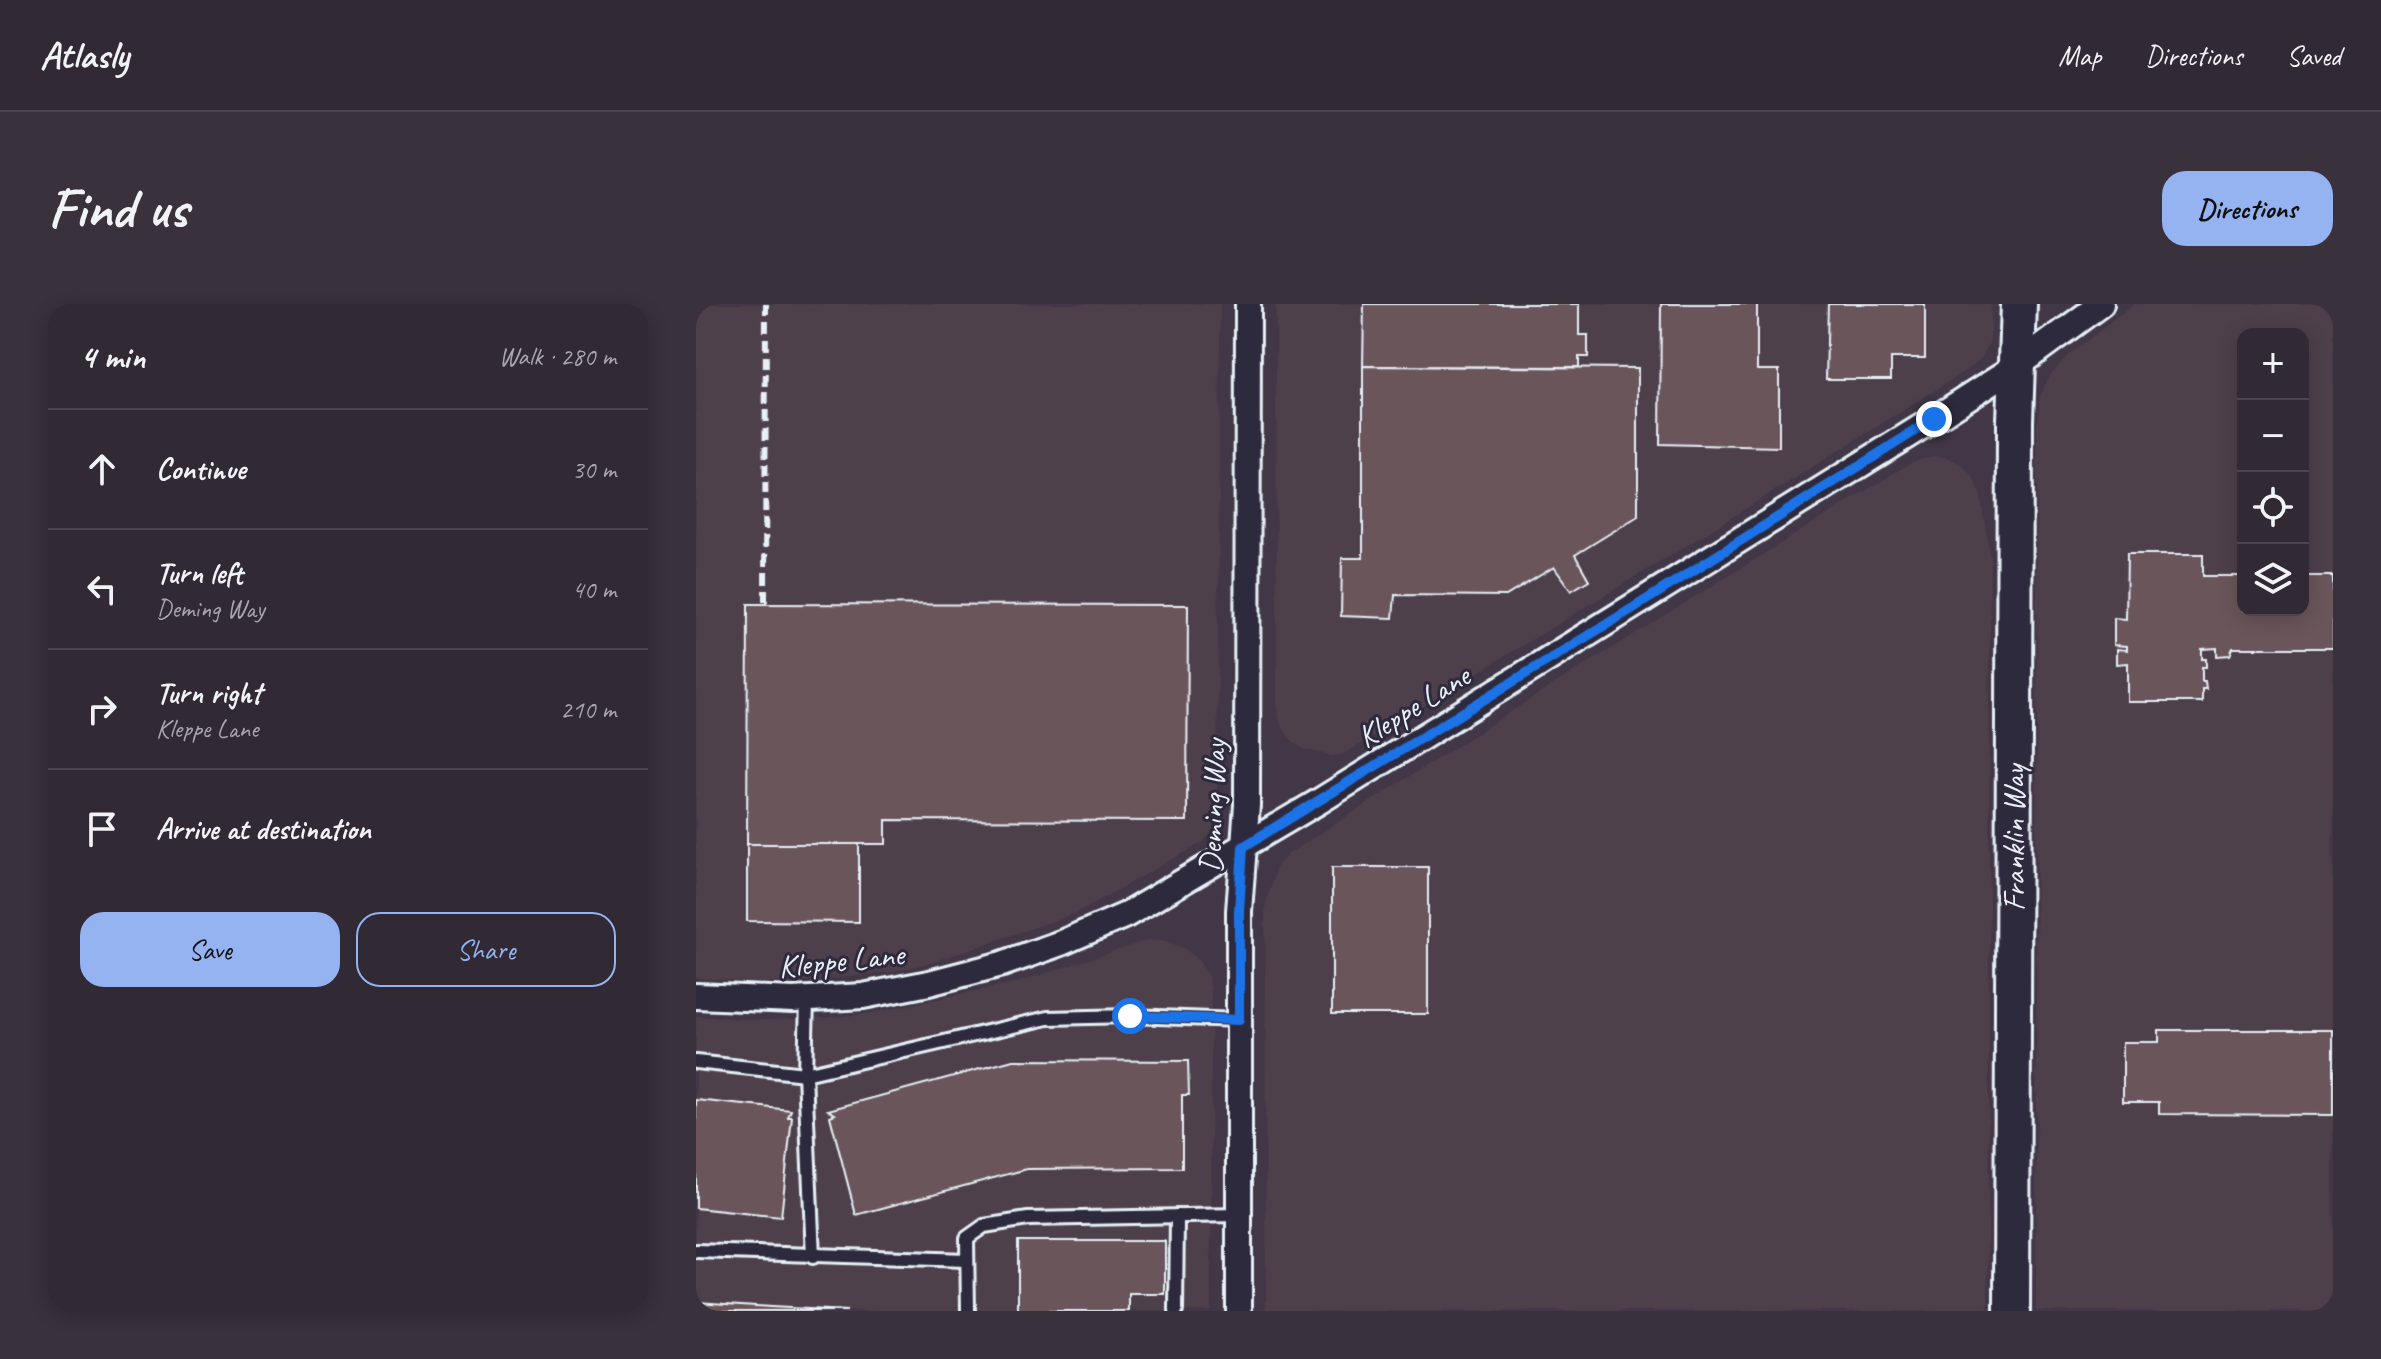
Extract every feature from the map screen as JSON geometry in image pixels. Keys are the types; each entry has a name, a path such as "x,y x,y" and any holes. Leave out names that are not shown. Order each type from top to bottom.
{"street":[{"name":"Deming Way","path":"1239,1311 1239,911 1247,805 1248,304"},
{"name":"Franklin Way","path":"2012,1311 2015,421 2019,304"},
{"name":"Kleppe Lane","path":"696,996 807,1000 863,996 1002,964 1126,915 1243,847 1643,602 2018,365 2101,304"}],"lane":[{"path":"807,1000 805,1074 813,1257"},
{"path":"696,1062 805,1074 1048,1018 1130,1016 1239,1020"},
{"path":"968,1311 967,1238 984,1226 1028,1219 1239,1215"},
{"path":"1176,1311 1177,1216"},
{"path":"696,1251 967,1260"}],"shaded area":[{"path":"696,304 1220,304 1217,805 1215,822 1202,843 1076,913 936,961 892,972 809,981 762,983 696,978"},
{"path":"1276,304 1991,304 1991,330 1989,344 1981,358 1966,371 1344,754 1332,756 1303,749 1290,739 1280,723 1277,703"},
{"path":"2135,304 2333,304 2333,1311 2036,1311 2037,425 2040,396 2050,375 2069,354"},
{"path":"1933,456 1946,457 1961,464 1973,477 1980,493 1990,556 1988,1311 1266,1311 1265,907 1276,867 1288,854 1559,681 1912,462"},
{"path":"1149,940 1166,941 1184,948 1199,961 1211,988 1211,1311 696,1311 696,1016 757,1020 872,1013 1022,981"}],"building":[{"path":"1364,304 1579,304 1579,335 1588,335 1588,357 1579,357 1579,367 1363,366"},
{"path":"1661,304 1757,304 1757,370 1779,370 1779,447 1660,444"},
{"path":"1828,304 1925,304 1925,358 1891,358 1891,379 1826,379"},
{"path":"1363,366 1638,368 1638,516 1575,555 1589,580 1571,591 1554,567 1506,596 1395,595 1393,618 1341,616 1342,558 1363,558"},
{"path":"2127,554 2203,554 2203,576 2237,576 2237,616 2309,616 2309,576 2333,576 2333,648 2233,648 2230,655 2217,656 2217,648 2202,649 2206,667 2202,667 2202,681 2205,681 2206,689 2202,689 2202,702 2128,702 2128,663 2117,664 2117,649 2127,650 2127,646 2114,645 2114,618 2126,619"},
{"path":"748,604 1188,605 1187,821 886,820 886,844 747,844"},
{"path":"747,844 859,844 859,922 747,921"},
{"path":"1332,867 1428,867 1428,1014 1332,1014"},
{"path":"2159,1030 2333,1030 2333,1115 2159,1114 2159,1102 2123,1102 2123,1042 2159,1042"},
{"path":"1013,1060 1188,1061 1189,1095 1182,1095 1182,1168 1027,1169 856,1215 830,1116 835,1114 828,1110"},
{"path":"696,1100 791,1110 781,1217 696,1208"},
{"path":"1018,1241 1165,1241 1165,1294 1129,1294 1129,1311 1018,1311"},
{"path":"696,1302 771,1307 847,1311 696,1311"}],"railway":[{"path":"765,602 766,304"}],"route":[{"path":"1130,1016 1239,1020 1239,911 1243,847 1934,419"}]}
